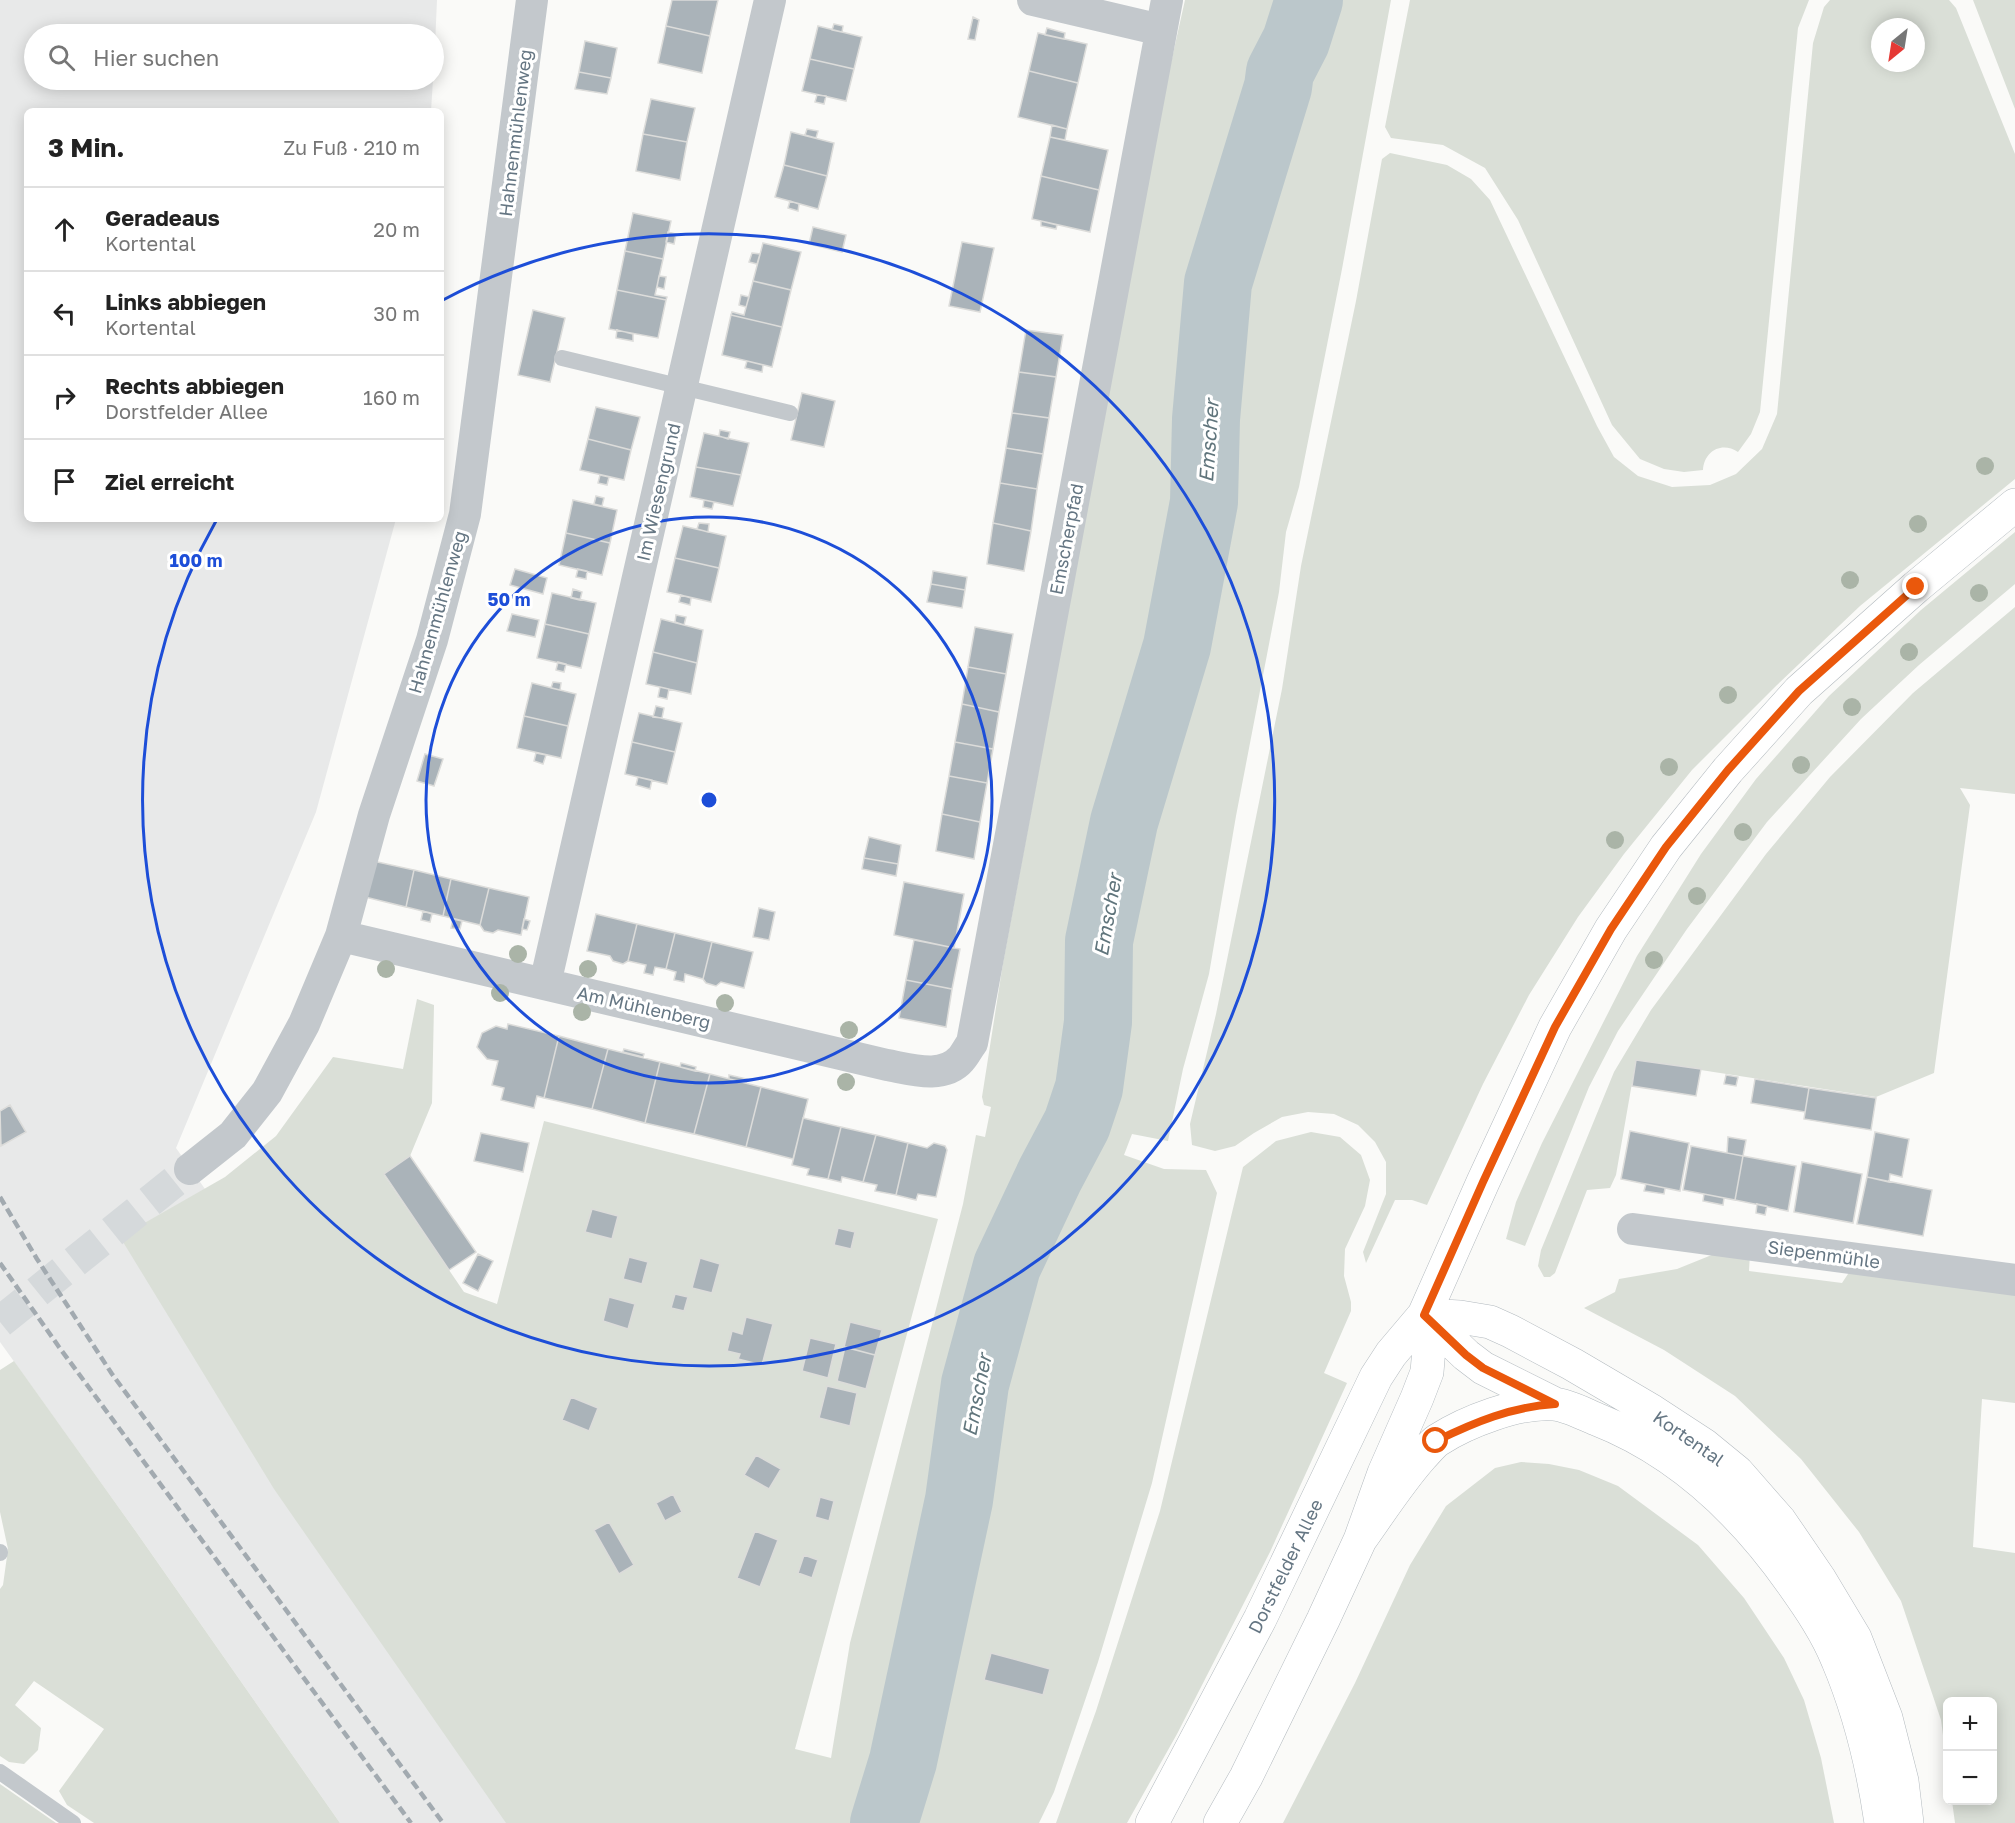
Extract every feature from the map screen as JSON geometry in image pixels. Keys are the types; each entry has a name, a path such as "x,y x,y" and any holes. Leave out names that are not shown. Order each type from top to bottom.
{"main road":[{"name":"Dorstfelder Allee","path":"1152,1823 1260,1619 1376,1377 1391,1353 1424,1315 1555,1027 1611,929 1666,847 1728,770 1799,691 1916,587 2015,505"},
{"name":"Kortental","path":"1424,1315 1483,1368 1555,1404 1620,1428 1657,1449 1693,1474 1723,1501 1767,1548 1809,1607 1838,1660 1862,1729 1876,1786 1881,1823"},
{"name":"Kortental","path":"1424,1315 1460,1317 1490,1322 1510,1331 1652,1411 1704,1445 1737,1472 1780,1521 1819,1578 1855,1638 1886,1718 1902,1781 1908,1823"},
{"path":"1220,1823 1246,1777 1360,1540 1384,1473 1427,1372 1429,1348 1424,1315"},
{"name":"Kortental","path":"1360,1540 1411,1469 1436,1441 1474,1422 1502,1412 1531,1405 1555,1404"}],"street":[{"name":"Hahnenmühlenweg","path":"190,1169 233,1135 267,1092 304,1024 341,936 374,815 432,640 465,514 532,0"},
{"name":"Im Wiesengrund","path":"545,984 770,0"},
{"path":"1032,0 1161,30"},
{"name":"Emscherpfad","path":"947,1068 960,1061 972,1043 1167,0"},
{"name":"Am Mühlenberg","path":"341,936 887,1065 930,1073 947,1068"},
{"name":"Siepenmühle","path":"1633,1228 2015,1280"}],"lane":[{"path":"562,358 790,413"},
{"path":"0,1772 73,1823"}],"shaded area":[{"path":"0,0 437,0 436,24 24,24 24,90 432,90 431,108 24,108 24,522 395,522 316,812 176,1148 654,1823 340,1823 0,1342"},
{"path":"1185,0 1391,0 1299,487 1286,532 1279,592 1236,816 1209,974 1183,1069 1168,1141 1132,1134 1124,1155 1164,1169 1206,1170 1217,1193 1152,1483 1098,1662 1054,1792 1039,1823 506,1823 274,1489 120,1237 225,1177 276,1136 333,1057 403,1069 417,999 434,1005 432,1103 410,1156 384,1175 464,1292 497,1304 544,1121 938,1219 795,1749 831,1758 850,1643 963,1204 976,1135 985,1137 991,1107 984,1105 982,1097 1003,963 1162,103"},
{"path":"1410,0 1809,0 1798,28 1760,412 1751,434 1738,452 1720,448 1710,453 1703,470 1684,472 1664,469 1640,459 1612,425 1518,220 1485,168 1443,145 1391,138 1385,127"},
{"path":"1830,0 1949,0 1956,8 2015,154 2015,479 1860,606 1692,770 1624,854 1578,917 1529,995 1483,1084 1427,1205 1412,1200 1395,1200 1366,1263 1363,1252 1386,1194 1386,1162 1375,1142 1358,1125 1334,1114 1308,1112 1282,1117 1235,1146 1215,1151 1192,1145 1190,1124 1216,1014 1282,689 1301,566 1356,301 1382,159 1390,153 1447,165 1471,179 1490,200 1597,426 1614,457 1638,476 1672,487 1710,485 1736,474 1762,449 1777,414 1813,43 1824,7"},
{"path":"1973,0 2015,0 2015,109"},
{"path":"2015,532 2015,584 1919,665 1861,719 1767,822 1687,929 1618,1031 1589,1087 1525,1246 1506,1239 1516,1202 1542,1143 1637,956 1701,854 1756,779 1829,696 1921,610"},
{"path":"2015,607 2015,794 1960,788 1970,805 1934,1073 1876,1097 1636,1060 1616,1175 1610,1188 1587,1190 1555,1273 1550,1277 1544,1277 1538,1266 1541,1250 1614,1072 1651,1010 1766,854 1830,777 1913,693"},
{"path":"1311,1132 1340,1137 1361,1155 1370,1180 1365,1206 1345,1249 1344,1276 1351,1311 1324,1373 1347,1383 1270,1552 1177,1734 1127,1823 1056,1823 1096,1711 1160,1511 1243,1167 1276,1141"},
{"path":"1724,1250 1750,1253 1749,1271 1842,1283 1852,1268 2015,1290 2015,1403 1982,1399 1973,1547 2015,1553 2015,1823 1955,1823 1953,1805 1997,1805 1997,1697 1943,1697 1943,1735 1941,1720 1901,1601 1859,1532 1801,1459 1735,1396 1664,1350 1584,1308 1615,1292 1619,1279 1677,1269"},
{"path":"14,1361 340,1823 94,1823 67,1805 59,1791 104,1729 34,1681 15,1705 41,1728 38,1750 24,1764 9,1762 0,1756 0,1589 3,1585 8,1549 0,1512 0,1370"},
{"path":"1521,1462 1549,1464 1579,1470 1618,1486 1698,1545 1744,1598 1784,1658 1804,1700 1821,1758 1834,1823 1283,1823 1355,1683 1410,1565 1446,1506 1495,1468"},
{"path":"0,1784 56,1823 0,1823"}],"building":[{"path":"672,0 718,0 710,36 666,26"},
{"path":"973,17 979,20 975,40 968,39"},
{"path":"834,24 843,26 842,32 832,30"},
{"path":"666,26 710,36 702,73 658,63"},
{"path":"818,26 862,37 854,69 810,59"},
{"path":"1047,28 1065,33 1064,39 1045,35"},
{"path":"1038,33 1087,44 1078,83 1029,71"},
{"path":"585,41 617,48 611,78 579,72"},
{"path":"810,59 854,69 846,101 802,91"},
{"path":"1029,71 1078,83 1067,129 1018,117"},
{"path":"579,72 611,78 607,94 575,89"},
{"path":"817,95 826,96 824,104 815,102"},
{"path":"651,99 695,108 687,142 643,134"},
{"path":"1052,125 1067,129 1065,140 1050,137"},
{"path":"807,129 818,131 816,138 805,135"},
{"path":"791,132 834,143 827,176 784,165"},
{"path":"643,134 687,142 680,180 636,171"},
{"path":"1050,137 1108,150 1099,190 1041,176"},
{"path":"784,165 827,176 818,209 775,197"},
{"path":"1041,176 1099,190 1090,232 1032,219"},
{"path":"790,201 799,204 798,211 788,208"},
{"path":"633,213 671,221 663,259 625,251"},
{"path":"1041,221 1057,225 1056,229 1041,226"},
{"path":"813,227 846,235 842,252 809,244"},
{"path":"668,232 676,234 674,244 666,242"},
{"path":"962,242 994,248 980,312 949,306"},
{"path":"763,243 801,252 791,290 753,281"},
{"path":"625,251 663,259 655,295 667,297 666,300 617,290"},
{"path":"752,253 760,254 757,264 749,262"},
{"path":"659,276 666,277 664,289 657,287"},
{"path":"753,281 791,290 782,327 731,315 732,312 744,315"},
{"path":"617,290 666,300 658,338 609,329"},
{"path":"741,295 749,297 746,307 739,305"},
{"path":"533,310 565,318 550,382 518,375"},
{"path":"731,315 782,327 772,367 722,355"},
{"path":"617,330 633,334 633,341 616,338"},
{"path":"1026,330 1063,335 1056,377 1019,372"},
{"path":"747,361 763,365 762,372 745,368"},
{"path":"1019,372 1056,377 1049,418 1012,413"},
{"path":"802,393 835,401 824,447 791,440"},
{"path":"596,407 640,417 631,450 588,439"},
{"path":"1012,413 1049,418 1043,454 1006,448"},
{"path":"720,430 730,432 728,439 719,436"},
{"path":"704,433 749,443 741,475 696,467"},
{"path":"588,439 631,450 624,480 580,470"},
{"path":"1006,448 1043,454 1037,489 1000,483"},
{"path":"696,467 741,475 733,506 690,497"},
{"path":"600,475 609,477 607,485 598,483"},
{"path":"1000,483 1037,489 1031,531 993,523"},
{"path":"596,496 604,498 602,506 594,504"},
{"path":"573,500 617,510 610,543 566,533"},
{"path":"704,500 714,502 712,509 703,507"},
{"path":"699,523 709,524 708,532 697,529"},
{"path":"993,523 1031,531 1024,571 987,564"},
{"path":"683,526 726,536 719,568 675,558"},
{"path":"566,533 610,543 602,575 559,565"},
{"path":"675,558 719,568 711,602 667,592"},
{"path":"515,569 547,578 543,594 510,585"},
{"path":"578,569 587,571 586,579 576,577"},
{"path":"933,571 967,577 965,590 931,584"},
{"path":"931,584 965,590 962,608 927,602"},
{"path":"573,589 582,592 580,600 571,598"},
{"path":"552,593 596,603 589,634 545,624"},
{"path":"681,595 691,598 690,605 679,602"},
{"path":"512,614 539,620 535,637 507,631"},
{"path":"676,615 686,617 684,625 675,622"},
{"path":"661,619 703,630 697,663 653,652"},
{"path":"545,624 589,634 581,668 537,658"},
{"path":"975,627 1013,634 1006,674 968,667"},
{"path":"653,652 697,663 691,694 646,684"},
{"path":"558,662 566,664 564,672 556,670"},
{"path":"968,667 1006,674 999,712 962,704"},
{"path":"553,682 561,683 560,690 551,688"},
{"path":"532,683 576,694 568,726 524,716"},
{"path":"660,687 669,689 667,699 658,697"},
{"path":"962,704 999,712 993,749 955,742"},
{"path":"656,706 664,708 662,718 653,717"},
{"path":"639,713 682,723 675,752 632,742"},
{"path":"524,716 568,726 561,758 517,748"},
{"path":"632,742 675,752 667,784 625,774"},
{"path":"955,742 993,749 987,783 949,776"},
{"path":"536,753 546,755 543,764 534,761"},
{"path":"425,754 443,759 434,786 417,781"},
{"path":"949,776 987,783 980,822 942,814"},
{"path":"638,777 652,780 650,789 636,785"},
{"path":"942,814 980,822 974,859 936,851"},
{"path":"869,837 901,845 898,864 864,858"},
{"path":"864,858 898,864 896,876 862,869"},
{"path":"373,861 414,870 406,907 365,897"},
{"path":"414,870 451,879 443,916 406,907"},
{"path":"451,879 489,888 480,925 443,916"},
{"path":"904,882 964,894 954,948 894,935"},
{"path":"489,888 529,897 521,935 498,930 493,933 484,931 480,925"},
{"path":"759,908 775,912 769,940 753,937"},
{"path":"423,911 432,914 430,922 421,920"},
{"path":"596,914 637,924 628,961 623,964 613,961 610,956 587,951"},
{"path":"453,919 462,921 460,929 451,928"},
{"path":"524,919 530,921 527,930 522,929"},
{"path":"637,924 675,933 666,969 655,967 653,975 644,973 646,965 628,961"},
{"path":"675,933 712,942 703,979 685,974 684,982 674,980 676,972 666,969"},
{"path":"914,940 960,949 952,989 906,980"},
{"path":"712,942 753,952 744,988 721,982 716,986 706,983 703,979"},
{"path":"906,980 952,989 946,1027 899,1018"},
{"path":"508,1024 559,1036 544,1098 537,1096 534,1108 501,1100 504,1088 492,1085 498,1061 487,1059 477,1047 482,1033 496,1026 507,1029"},
{"path":"559,1036 608,1049 592,1109 544,1098"},
{"path":"608,1049 660,1062 645,1123 592,1109"},
{"path":"624,1049 644,1054 643,1057 623,1052"},
{"path":"1636,1060 1701,1069 1696,1096 1632,1086"},
{"path":"660,1062 710,1074 694,1134 645,1123"},
{"path":"681,1063 696,1067 695,1071 680,1067"},
{"path":"710,1074 761,1087 746,1147 694,1134"},
{"path":"729,1075 747,1079 746,1083 729,1079"},
{"path":"1726,1075 1738,1077 1736,1086 1724,1084"},
{"path":"1755,1079 1809,1088 1805,1112 1751,1103"},
{"path":"761,1087 808,1099 793,1159 746,1147"},
{"path":"1809,1088 1876,1098 1871,1130 1804,1119"},
{"path":"10,1105 26,1132 1,1146 0,1111"},
{"path":"803,1118 841,1127 828,1179 807,1175 809,1169 792,1165"},
{"path":"841,1127 876,1135 863,1182 842,1177 841,1182 828,1179"},
{"path":"1630,1131 1689,1143 1680,1191 1621,1179"},
{"path":"1875,1132 1909,1139 1902,1177 1890,1174 1889,1182 1867,1177"},
{"path":"481,1133 529,1143 523,1172 474,1161"},
{"path":"876,1135 908,1143 896,1195 875,1191 877,1185 863,1182"},
{"path":"1728,1137 1746,1140 1743,1156 1727,1153"},
{"path":"908,1143 927,1148 934,1143 945,1146 947,1150 936,1197 918,1194 916,1200 896,1195"},
{"path":"1691,1146 1743,1156 1735,1200 1683,1190"},
{"path":"410,1156 476,1252 449,1270 384,1174"},
{"path":"1743,1156 1796,1166 1788,1211 1735,1200"},
{"path":"1802,1162 1862,1174 1853,1223 1794,1212"},
{"path":"1867,1177 1932,1190 1923,1236 1857,1224"},
{"path":"1646,1184 1665,1188 1664,1194 1644,1191"},
{"path":"1704,1194 1724,1198 1723,1205 1703,1201"},
{"path":"1757,1204 1767,1206 1765,1215 1756,1213"},
{"path":"592,1209 618,1216 612,1239 585,1232"},
{"path":"838,1228 855,1232 851,1249 834,1245"},
{"path":"478,1254 493,1261 478,1291 463,1283"},
{"path":"629,1257 648,1262 642,1284 623,1279"},
{"path":"700,1258 720,1264 712,1293 692,1288"},
{"path":"675,1294 688,1297 684,1311 671,1308"},
{"path":"609,1297 635,1304 628,1329 603,1321"},
{"path":"746,1317 773,1324 762,1365 738,1359 740,1354 727,1351 732,1331 742,1334"},
{"path":"850,1322 882,1330 875,1355 844,1347"},
{"path":"810,1338 836,1344 828,1378 802,1371"},
{"path":"845,1347 875,1355 866,1389 837,1381"},
{"path":"827,1386 857,1393 850,1426 819,1418"},
{"path":"571,1397 598,1408 589,1431 562,1420"},
{"path":"756,1455 781,1469 769,1489 744,1475"},
{"path":"673,1494 682,1512 665,1521 656,1503"},
{"path":"820,1497 834,1501 829,1521 815,1517"},
{"path":"609,1522 634,1565 619,1574 594,1530"},
{"path":"755,1531 778,1540 760,1587 737,1578"},
{"path":"804,1555 818,1560 812,1578 798,1573"},
{"path":"991,1653 1050,1669 1043,1695 984,1680"}],"waterway":[{"name":"Emscher","path":"884,1823 903,1761 959,1500 975,1384 1007,1266 1077,1124 1089,1088 1098,1022 1099,941 1124,822 1177,646 1204,502 1206,419 1218,283 1278,87 1280,72 1296,41 1309,0"}],"tunnel":[{"path":"0,1322 190,1169"}],"railway":[{"path":"0,1197 37,1259 112,1374 443,1823"},
{"path":"0,1263 59,1347 411,1823"}],"route":[{"path":"1436,1441 1474,1422 1502,1412 1531,1405 1555,1404 1483,1368 1424,1315 1452,1249 1555,1027 1611,929 1666,847 1728,770 1799,691 1916,587"}]}
